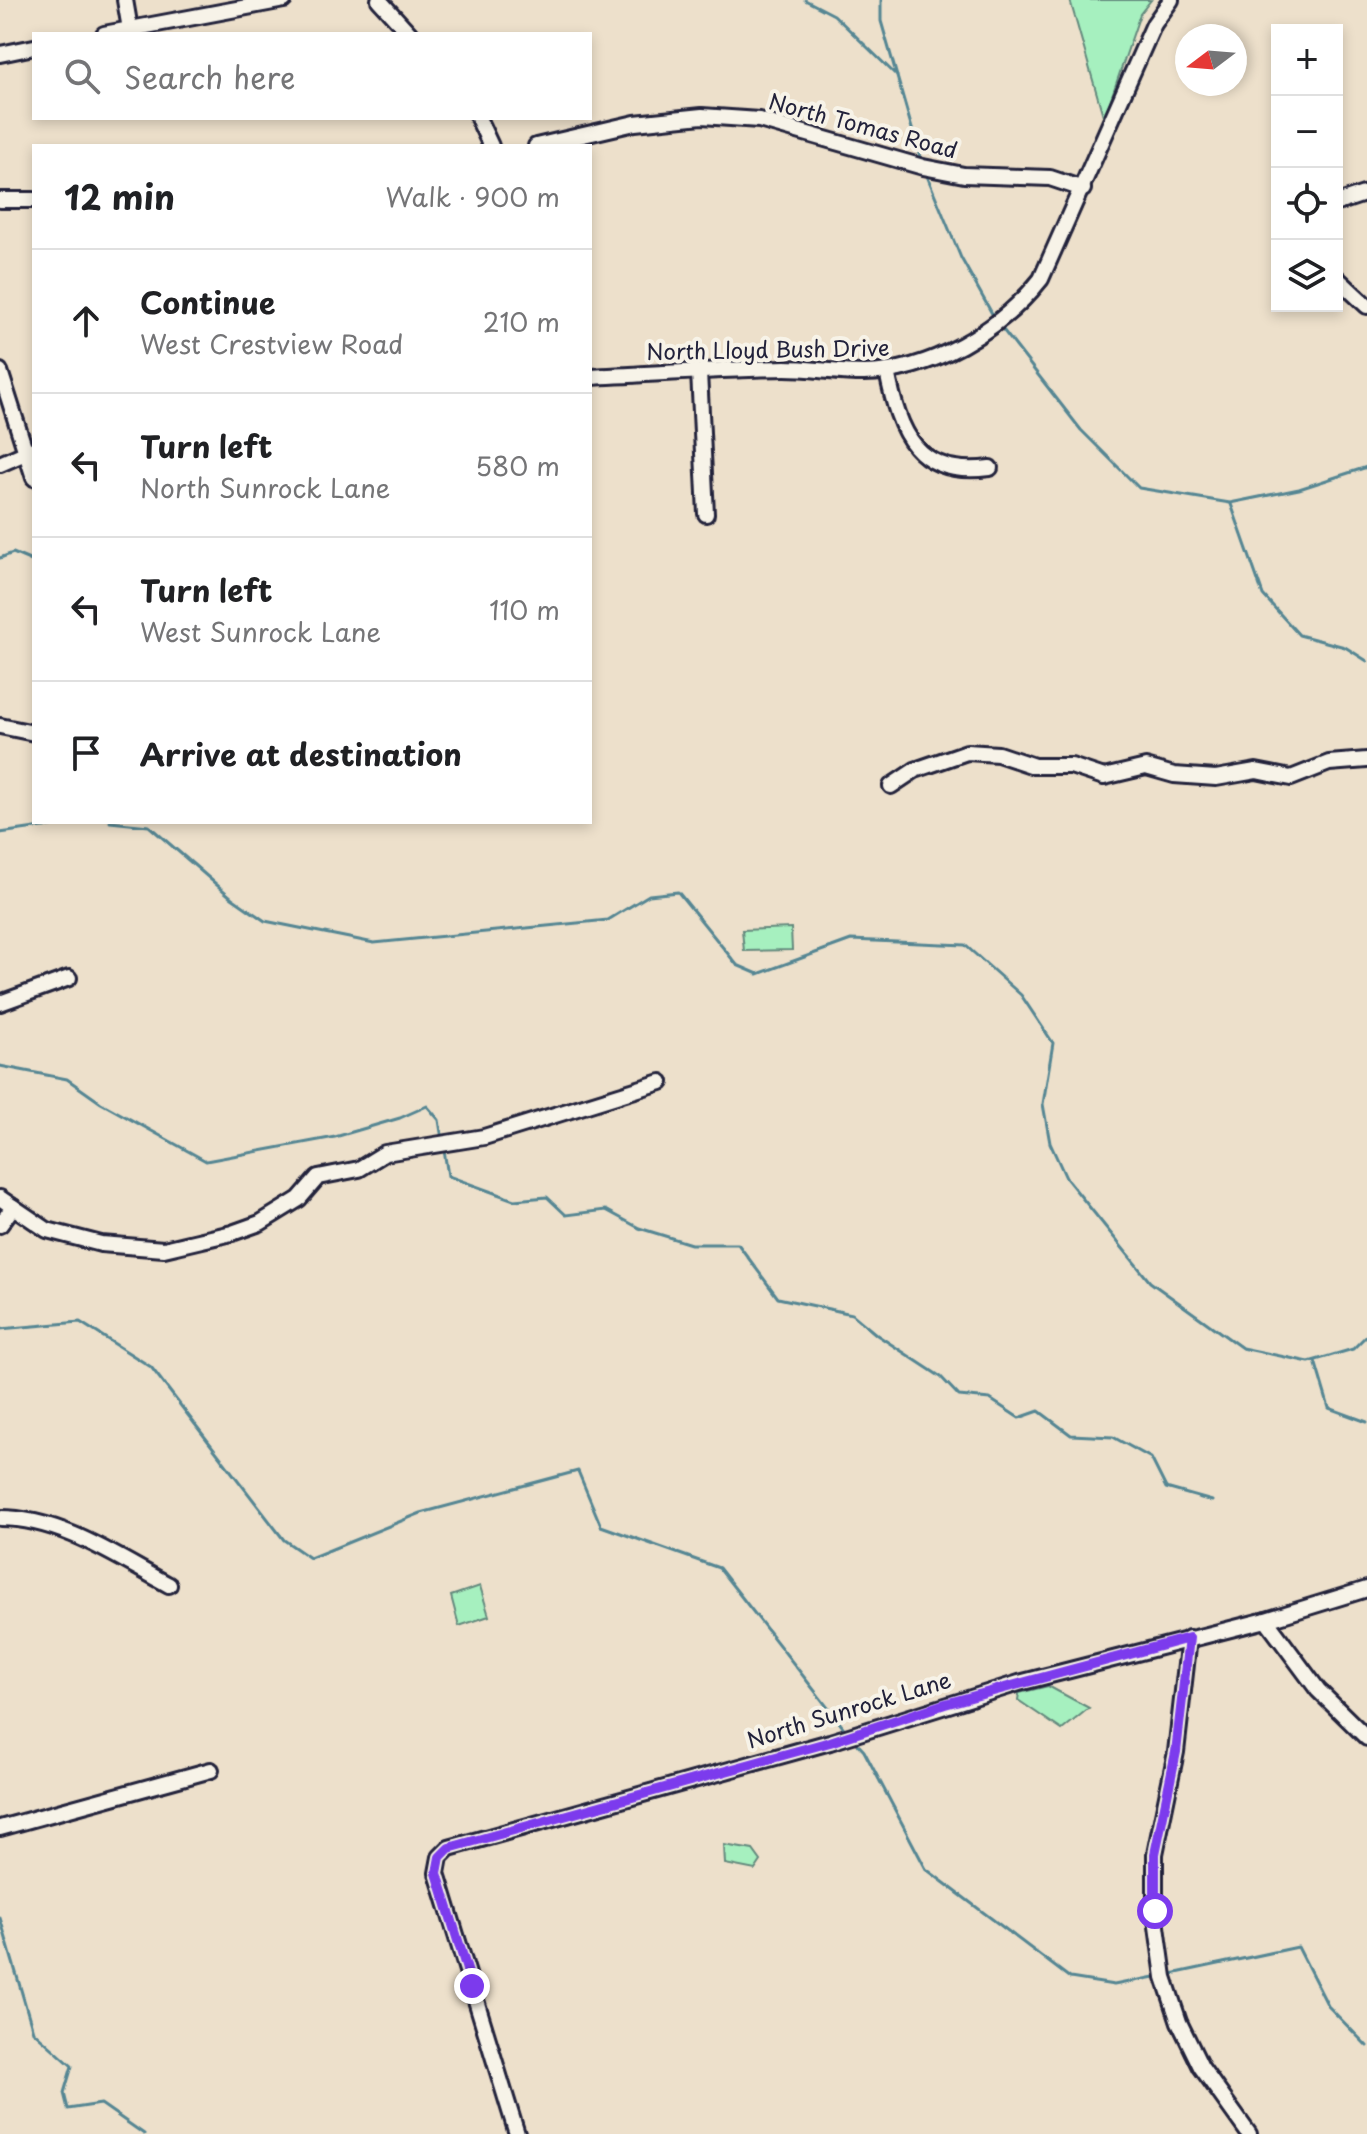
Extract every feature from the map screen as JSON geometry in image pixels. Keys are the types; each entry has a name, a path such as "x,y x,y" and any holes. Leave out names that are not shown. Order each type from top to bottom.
{"street":[{"path":"125,0 130,29"},
{"path":"114,32 284,0"},
{"path":"379,0 408,32"},
{"name":"North Lloyd Bush Drive","path":"592,377 786,368 887,371 948,353 1017,306 1041,279 1154,24 1171,0"},
{"path":"0,54 32,47"},
{"name":"North Tomas Road","path":"545,144 635,123 702,116 759,120 923,167 964,175 1050,178 1083,189"},
{"path":"479,120 490,144"},
{"path":"1343,201 1367,193"},
{"path":"0,200 32,200"},
{"path":"1343,284 1367,306"},
{"path":"0,371 29,450 0,464"},
{"path":"887,371 895,409 905,436 920,453 957,469 990,468"},
{"path":"699,372 706,514"},
{"path":"0,726 32,733"},
{"path":"891,786 915,770 967,752 998,754 1034,766 1071,766 1104,777 1146,767 1174,775 1216,778 1256,771 1291,778 1329,763 1367,760"},
{"path":"0,1003 69,978"},
{"path":"0,1225 6,1203 47,1230 101,1244 164,1249 260,1223 299,1199 318,1177 359,1169 385,1153 484,1137 661,1082"},
{"path":"0,1518 24,1518 68,1532 169,1585"},
{"name":"North Sunrock Lane","path":"517,2134 437,1873 440,1857 462,1843 830,1742 1019,1683 1266,1620 1367,1589"},
{"path":"1266,1620 1318,1690 1367,1738"},
{"path":"1189,1638 1176,1752 1155,1854 1155,1912 1164,1977 1179,2022 1201,2067 1249,2134"},
{"path":"0,1828 211,1770"}],"green space":[{"path":"1070,0 1151,0 1140,14 1104,119"},
{"path":"791,928 792,950 744,951 742,930"},
{"path":"480,1586 489,1616 459,1626 451,1596"},
{"path":"1048,1686 1089,1708 1062,1730 1018,1700 1019,1693"},
{"path":"724,1845 753,1850 761,1861 755,1870 725,1864"}],"waterway":[{"path":"805,0 834,15 897,76"},
{"path":"881,0 881,21 921,160"},
{"path":"925,171 961,258 995,319"},
{"path":"1000,326 1081,430 1139,488 1230,503 1299,489 1367,467"},
{"path":"1231,504 1263,595 1299,635 1345,647 1367,661"},
{"path":"0,558 13,553 32,561"},
{"path":"0,833 64,824"},
{"path":"130,824 149,826 232,898 265,921 374,943 608,920 649,895 678,892 737,965 758,974 851,940 965,945 1021,995 1053,1043 1043,1104 1050,1143 1066,1178 1150,1282 1242,1348 1309,1362 1353,1349 1367,1335"},
{"path":"0,1066 67,1079 101,1103 206,1161 335,1137 400,1118 427,1106 439,1120 442,1139"},
{"path":"444,1150 448,1176 514,1200 547,1197 566,1215 606,1210 639,1228 691,1244 738,1244 778,1298 852,1314 877,1335 941,1377 959,1396 990,1399 1019,1418 1039,1411 1071,1435 1113,1437 1151,1458 1166,1488 1212,1501"},
{"path":"0,1329 80,1322 151,1367 284,1540 310,1558 421,1513 578,1471 601,1526 719,1568 846,1731"},
{"path":"1315,1361 1329,1408 1367,1422"},
{"path":"853,1739 864,1751 926,1869 1070,1978 1114,1985 1159,1976"},
{"path":"0,1918 33,2031 72,2066 64,2093 68,2109 101,2104 144,2134"},
{"path":"1167,1975 1298,1947 1328,2006 1367,2046"}],"route":[{"path":"472,1986 437,1873 440,1857 449,1848 830,1742 1019,1683 1189,1638 1176,1752 1155,1854 1155,1911"}]}
